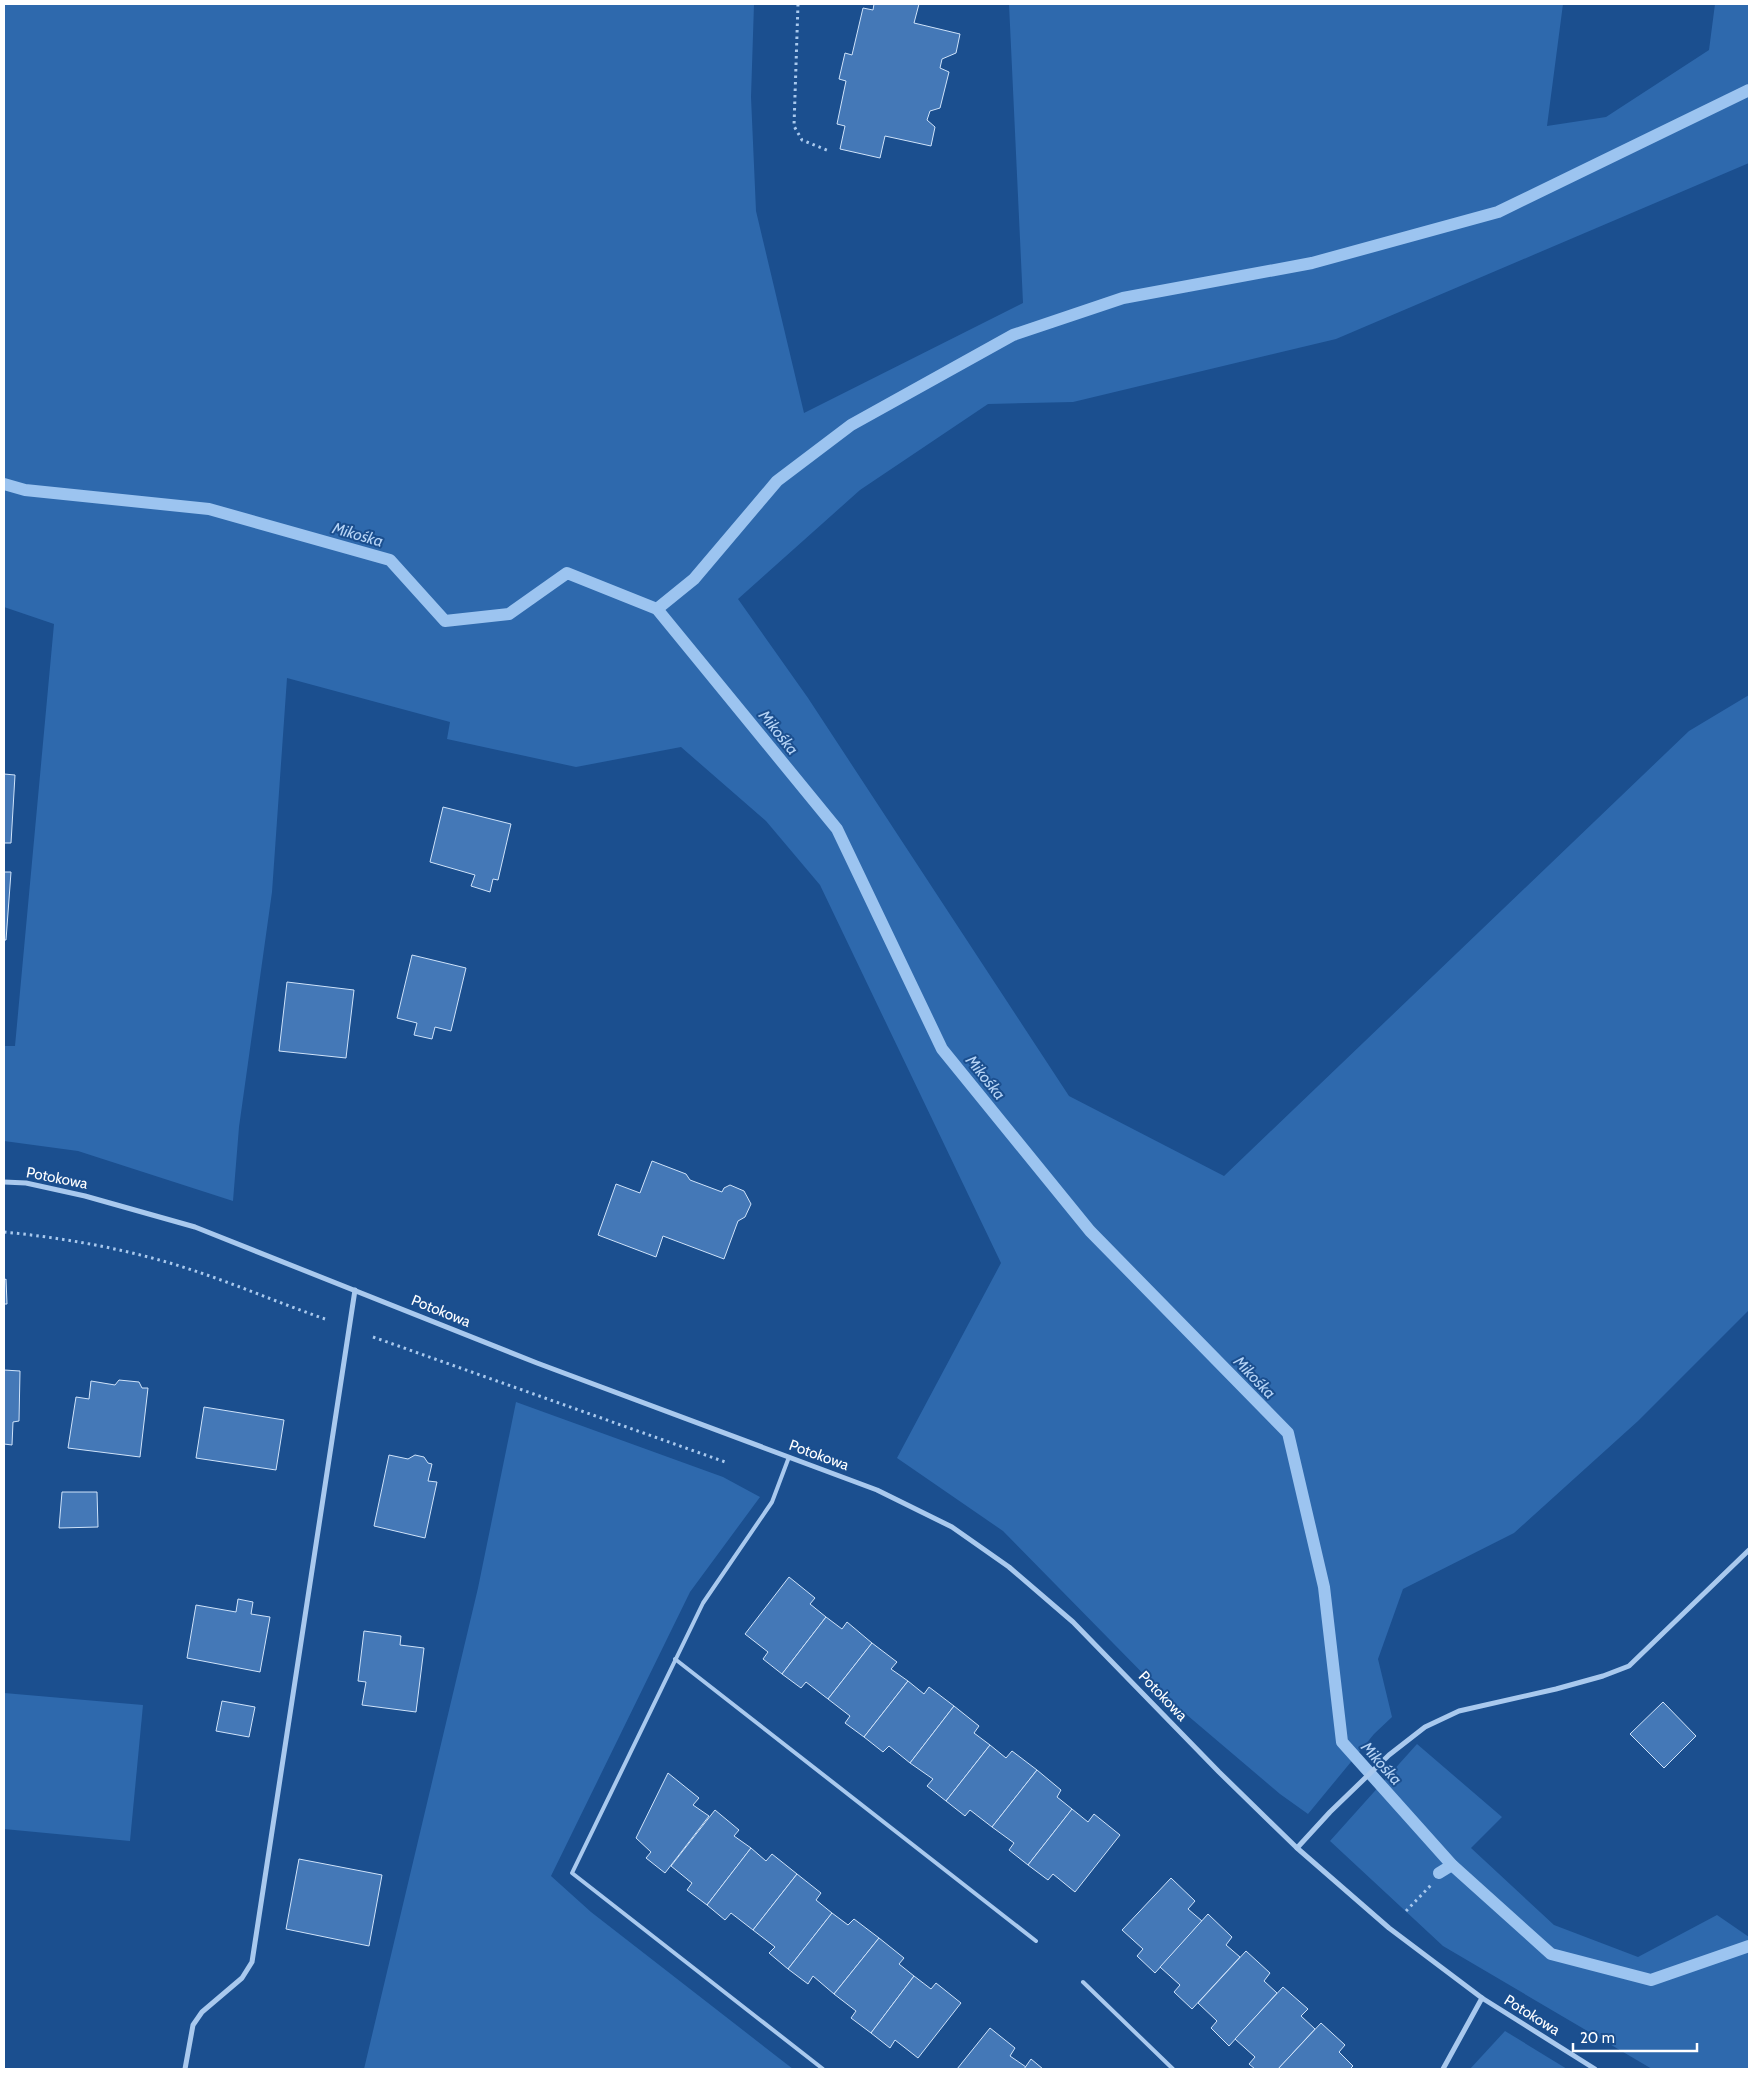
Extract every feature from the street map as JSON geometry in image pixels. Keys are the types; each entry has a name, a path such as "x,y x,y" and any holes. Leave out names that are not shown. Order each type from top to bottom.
{"street":[{"name":"Potokowa","path":"4,1182 26,1183 85,1196 195,1227 537,1363 877,1490 952,1527 1009,1567 1073,1622 1219,1772 1297,1848 1389,1928 1482,1998 1595,2069"},
{"path":"185,2069 193,2025 202,2012 242,1978 252,1962 355,1290"},
{"path":"1297,1848 1330,1812 1389,1755 1425,1727 1459,1711 1556,1689 1603,1676 1629,1666 1749,1550"},
{"name":"Potokowa","path":"1443,2069 1482,1998"}],"lane":[{"path":"789,1457 772,1502 703,1603 572,1873 823,2069"},
{"path":"675,1659 1036,1941"},
{"path":"1083,1982 1173,2069"}],"path":[{"path":"798,4 794,126 802,140 829,151"},
{"path":"4,1232 48,1237 145,1256 186,1268 731,1464"},
{"path":"1411,1905 1433,1884"}],"shaded area":[{"path":"4,4 754,4 751,97 756,211 804,413 1023,303 1009,4 1563,4 1547,126 1606,117 1709,50 1715,4 1749,4 1749,163 1336,339 1073,402 988,404 860,490 738,599 808,698 1069,1096 1224,1176 1689,731 1749,695 1749,1310 1638,1421 1514,1533 1403,1589 1378,1659 1392,1717 1374,1734 1308,1814 1280,1794 1167,1698 1003,1531 897,1458 1001,1263 820,885 766,821 681,747 576,767 447,739 450,722 287,678 272,892 239,1127 233,1201 78,1151 4,1141 4,1046 15,1046 54,624 4,607"},
{"path":"516,1402 723,1477 760,1497 690,1592 551,1876 591,1912 793,2069 364,2069 478,1588"},
{"path":"4,1693 143,1705 130,1841 4,1829"},
{"path":"1417,1744 1502,1817 1471,1848 1554,1925 1638,1957 1717,1915 1749,1937 1749,2069 1652,2069 1443,1946 1330,1841"},
{"path":"1505,2031 1567,2069 1470,2069"}],"building":[{"path":"874,4 919,4 914,23 960,34 956,53 942,59 940,68 949,72 940,108 930,111 927,120 935,127 931,146 885,136 880,158 840,149 845,126 837,124 846,81 839,79 845,53 852,55 863,8 873,10"},
{"path":"4,774 15,775 11,843 4,843"},
{"path":"443,807 511,824 498,880 493,879 490,892 471,886 475,875 430,862"},
{"path":"4,872 11,872 6,940 4,940"},
{"path":"412,955 466,968 451,1031 435,1027 432,1039 414,1035 417,1023 397,1018"},
{"path":"287,982 354,990 346,1058 279,1051"},
{"path":"652,1161 686,1174 690,1180 722,1192 724,1188 730,1185 744,1191 751,1204 745,1217 738,1221 724,1259 663,1236 656,1257 598,1235 616,1184 640,1193"},
{"path":"6,1279 7,1304 4,1304 4,1280"},
{"path":"4,1370 20,1371 19,1421 13,1422 12,1445 4,1444"},
{"path":"119,1380 139,1382 142,1388 148,1388 140,1457 68,1448 76,1397 89,1399 91,1381 115,1385"},
{"path":"204,1407 284,1420 276,1470 196,1458"},
{"path":"389,1455 408,1459 415,1455 424,1457 428,1463 432,1464 428,1481 437,1482 425,1538 374,1526"},
{"path":"62,1492 97,1492 98,1527 59,1528"},
{"path":"789,1577 815,1598 810,1604 826,1617 782,1674 763,1659 768,1652 745,1634"},
{"path":"238,1599 253,1602 251,1614 270,1617 260,1672 187,1658 196,1605 236,1612"},
{"path":"826,1617 842,1629 847,1622 872,1643 828,1699 806,1682 801,1688 782,1674"},
{"path":"364,1631 401,1636 400,1645 424,1648 416,1712 362,1705 366,1682 358,1681"},
{"path":"872,1643 897,1662 891,1669 908,1681 864,1737 845,1723 850,1716 828,1699"},
{"path":"908,1681 924,1694 929,1687 954,1706 910,1763 889,1746 883,1752 864,1737"},
{"path":"222,1701 255,1707 249,1737 216,1731"},
{"path":"1663,1702 1696,1736 1664,1768 1630,1734"},
{"path":"954,1706 979,1726 974,1733 990,1745 946,1801 927,1786 933,1779 910,1763"},
{"path":"990,1745 1006,1758 1012,1751 1037,1770 992,1827 970,1810 965,1816 946,1801"},
{"path":"1037,1770 1061,1790 1057,1797 1072,1809 1028,1865 1009,1850 1014,1843 992,1827"},
{"path":"668,1773 699,1798 693,1805 709,1816 665,1873 646,1858 651,1852 636,1838"},
{"path":"1072,1809 1088,1822 1094,1814 1120,1835 1075,1892 1053,1874 1048,1880 1028,1865"},
{"path":"715,1810 739,1830 734,1836 751,1848 707,1905 687,1890 692,1883 671,1866"},
{"path":"751,1848 766,1861 772,1854 797,1874 753,1930 731,1913 725,1920 707,1905"},
{"path":"299,1859 382,1875 369,1946 286,1929"},
{"path":"797,1874 821,1893 816,1900 832,1913 788,1969 769,1953 775,1947 753,1930"},
{"path":"1171,1878 1195,1901 1188,1909 1202,1921 1155,1973 1137,1956 1143,1949 1122,1930"},
{"path":"832,1913 848,1925 854,1919 879,1938 834,1994 813,1976 808,1984 788,1969"},
{"path":"1208,1914 1232,1937 1226,1945 1240,1957 1192,2009 1174,1992 1180,1985 1160,1967"},
{"path":"879,1938 904,1958 899,1964 914,1976 871,2033 851,2018 856,2011 834,1994"},
{"path":"1246,1951 1270,1973 1264,1981 1277,1993 1229,2046 1211,2028 1217,2021 1198,2003"},
{"path":"914,1976 931,1989 936,1983 961,2003 918,2058 895,2040 890,2048 871,2033"},
{"path":"1283,1987 1308,2009 1301,2016 1315,2029 1278,2069 1255,2069 1249,2064 1255,2057 1235,2039"},
{"path":"1321,2023 1345,2045 1339,2052 1353,2066 1350,2069 1278,2069"},
{"path":"990,2028 1015,2048 1010,2056 1026,2067 1024,2069 957,2069"},
{"path":"1031,2059 1043,2069 1024,2069"}],"waterway":[{"path":"657,609 694,579 777,481 851,425 1013,335 1123,298 1312,263 1498,212 1749,90"},
{"name":"Mikośka","path":"4,484 25,490 209,509 390,560 445,621 509,614 567,573 657,609 837,829 942,1049 1090,1231 1288,1433 1324,1587 1342,1742 1452,1865 1551,1954 1651,1980 1749,1946"},
{"path":"1439,1873 1452,1865"}]}
